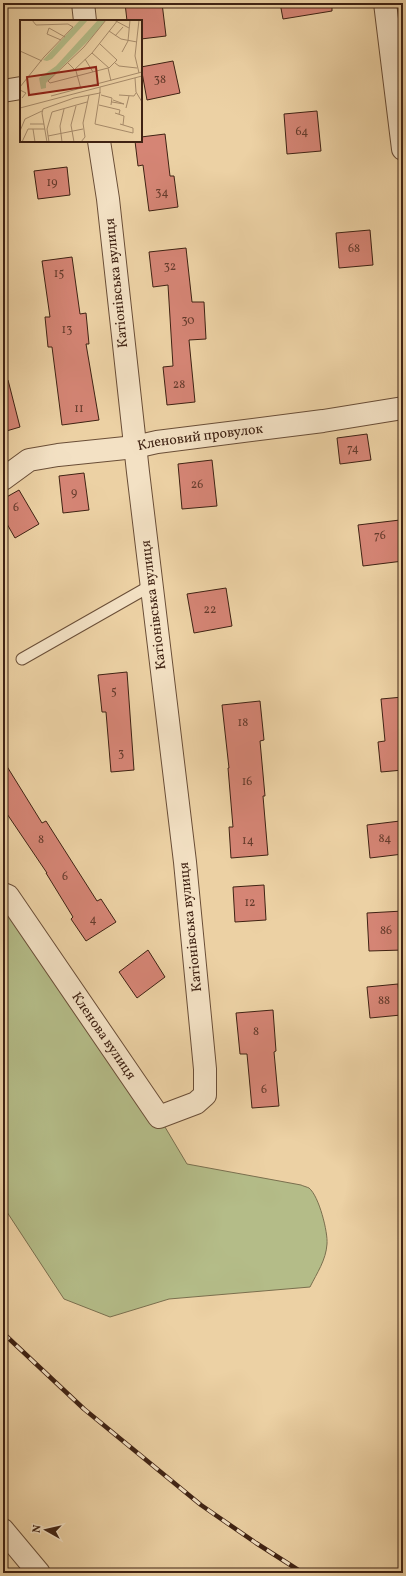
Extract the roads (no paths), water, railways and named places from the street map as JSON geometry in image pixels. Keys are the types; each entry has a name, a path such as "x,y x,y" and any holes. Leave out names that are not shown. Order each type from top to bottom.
{"street":[{"path":"83,3 85,20"},
{"path":"385,3 403,149"},
{"path":"3,91 20,88"},
{"name":"Катіонівська вулиця","path":"99,142 108,199 135,447 185,862 205,1069"},
{"name":"Кленовий провулок","path":"3,479 29,460 323,421 403,408"},
{"name":"Кленова вулиця","path":"3,894 8,896 159,1117 196,1103 205,1095 205,1069"},
{"path":"3,1530 39,1573"}],"lane":[{"path":"22,659 152,585"}],"railway":[{"path":"3,1333 84,1409 201,1505 303,1573"}]}
